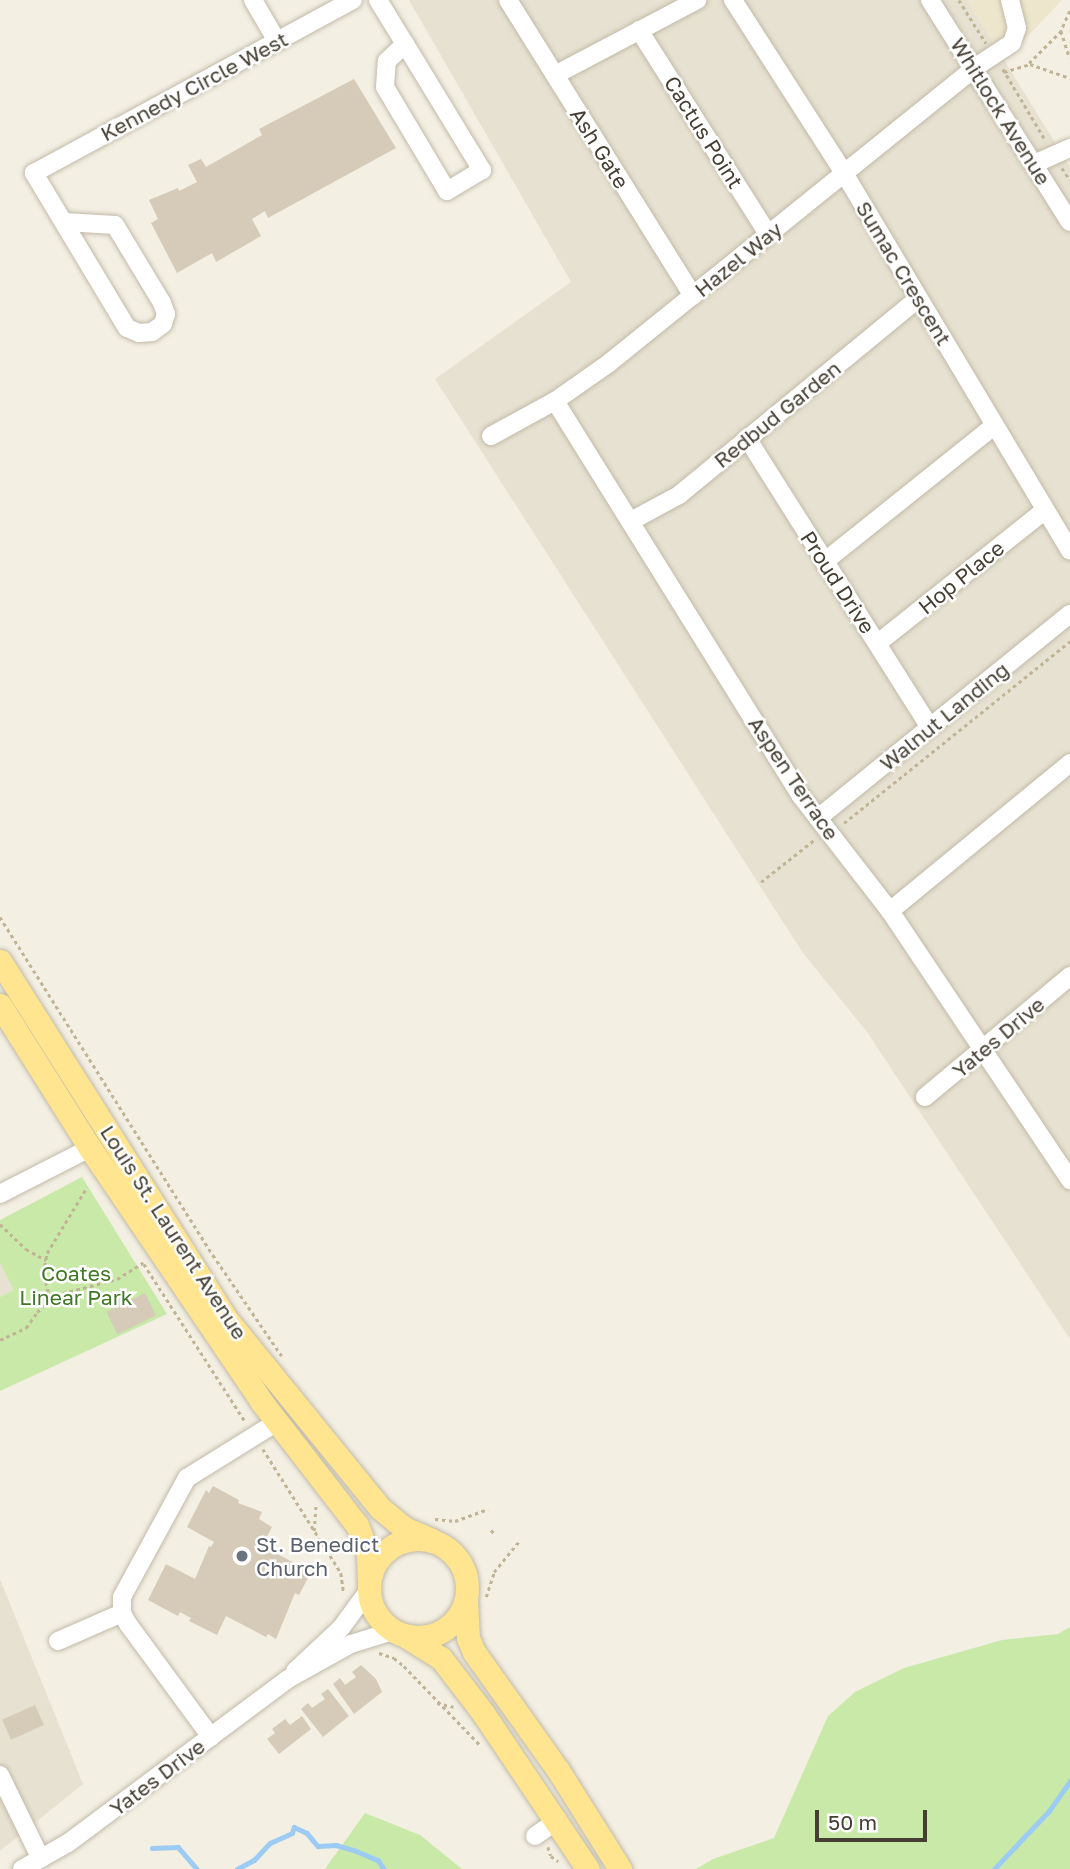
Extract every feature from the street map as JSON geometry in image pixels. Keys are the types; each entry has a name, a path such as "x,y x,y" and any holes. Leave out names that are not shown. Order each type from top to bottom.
{"main road":[{"name":"Louis St. Laurent Avenue","path":"0,961 228,1321 380,1508 404,1528 432,1529"},
{"name":"Louis St. Laurent Avenue","path":"0,1005 90,1148 277,1422 361,1532 368,1554 369,1588"},
{"path":"588,1869 545,1829 441,1658 398,1633 377,1616 369,1588 377,1561 395,1544 432,1529 460,1561 475,1600 468,1638 474,1652 558,1770 620,1869"},
{"path":"398,1633 419,1637 442,1630 475,1600"}],"street":[{"path":"253,0 277,41"},
{"name":"Kennedy Circle West","path":"64,222 34,173 354,0"},
{"path":"378,0 405,44 482,170 447,191 385,87 387,61 405,44"},
{"name":"Ash Gate","path":"508,0 692,296"},
{"path":"555,75 697,0"},
{"name":"Sumac Crescent","path":"733,0 844,173 1070,550"},
{"name":"Whitlock Avenue","path":"930,0 1070,222"},
{"name":"Hazel Way","path":"491,436 555,401 609,363 974,68 1012,43 1017,28 1010,0"},
{"name":"Cactus Point","path":"639,30 768,234"},
{"path":"1034,164 1062,151"},
{"path":"64,222 114,225 162,303 166,314 163,324 152,332 139,333 127,328 64,222"},
{"name":"Redbud Garden","path":"631,522 679,495 918,299"},
{"name":"Aspen Terrace","path":"555,401 819,827 890,911 1070,1180"},
{"path":"824,562 994,426"},
{"name":"Proud Drive","path":"747,438 930,727"},
{"name":"Hop Place","path":"878,643 1045,510"},
{"name":"Walnut Landing","path":"819,827 930,727 1070,614"},
{"path":"890,911 1070,763"},
{"name":"Yates Drive","path":"925,1097 1070,976"},
{"path":"0,1194 90,1148"},
{"path":"211,1737 122,1613 125,1590 181,1484 192,1474 277,1422"},
{"name":"Yates Drive","path":"288,1679 303,1660 341,1628 369,1588"},
{"path":"58,1641 122,1613"},
{"name":"Yates Drive","path":"22,1869 86,1830 288,1679 351,1644 398,1633"},
{"path":"0,1775 41,1859"}],"path":[{"path":"959,0 1004,72 1062,151 1070,180"},
{"path":"1004,72 1028,64 1061,31 1070,11"},
{"path":"1061,31 1070,58"},
{"path":"1028,64 1070,78"},
{"path":"840,826 1070,641"},
{"path":"761,882 819,827"},
{"path":"0,917 213,1255 287,1363"},
{"path":"50,1299 43,1273 46,1260 59,1230 87,1187"},
{"path":"0,1224 26,1249 46,1260"},
{"path":"0,1340 26,1328 50,1299 117,1279 143,1263 341,1573 344,1582 343,1602"},
{"path":"432,1529 488,1509"},
{"path":"475,1600 520,1540"},
{"path":"368,1654 394,1658 481,1746"},
{"path":"545,1829 551,1856 559,1862"}],"shaded area":[{"path":"409,0 967,0 1070,167 1070,1339 867,1032 803,953 435,379 571,282"},
{"path":"967,0 1062,0 1004,61"},
{"path":"0,1263 15,1290 0,1297"},
{"path":"0,1579 83,1784 0,1851"}],"green space":[{"name":"Coates Linear Park","path":"82,1177 167,1314 0,1391 0,1297 14,1290 0,1263 0,1220"},
{"path":"1070,1627 1070,1869 696,1869 713,1859 774,1838 828,1716 855,1692 904,1668 1002,1640 1058,1634"},
{"path":"365,1813 420,1835 462,1869 325,1869"}],"building":[{"path":"354,79 396,148 268,218 265,211 252,219 261,236 216,262 212,253 177,273 151,223 158,219 149,200 178,188 179,191 197,182 188,165 201,159 206,167 262,135 259,129"},
{"path":"145,1293 156,1315 117,1334 106,1312"},
{"name":"St. Benedict Church","path":"213,1486 239,1500 238,1503 262,1512 259,1519 272,1527 262,1546 304,1568 303,1571 310,1574 299,1595 295,1593 276,1639 268,1634 266,1637 226,1616 217,1635 189,1621 191,1618 180,1612 178,1616 148,1600 166,1564 195,1579 209,1546 214,1542 187,1527 206,1490 209,1493"},
{"path":"361,1665 376,1679 382,1692 354,1714 333,1684 340,1678 345,1685 356,1677 352,1672"},
{"path":"328,1689 349,1716 323,1737 301,1709 308,1703 312,1708 325,1699 321,1694"},
{"path":"35,1705 44,1725 11,1740 2,1720"},
{"path":"302,1716 311,1729 279,1754 267,1739 275,1733 272,1729 285,1719 290,1725"}],"waterway":[{"path":"994,1869 1049,1811 1070,1781"},
{"path":"237,1869 254,1860 270,1843 292,1833 294,1827 307,1833 318,1846 336,1845 354,1850 378,1860 384,1869"},
{"path":"152,1848 178,1847 197,1869"}],"place":[{"name":"St. Benedict Church","path":"242,1556"}]}
